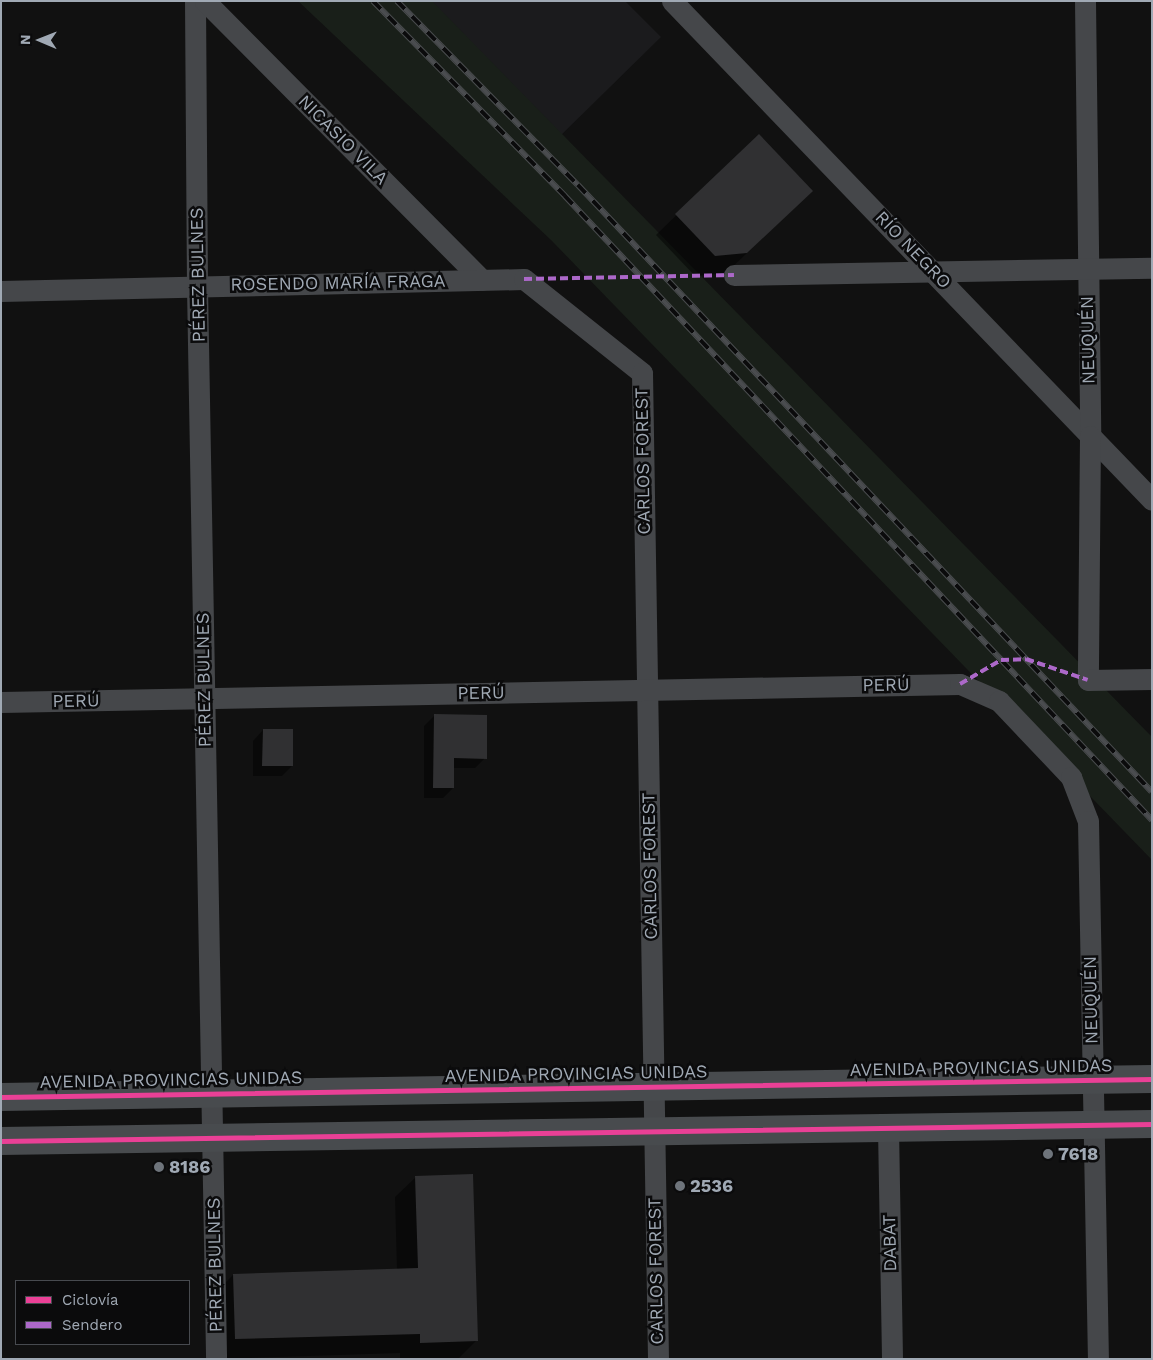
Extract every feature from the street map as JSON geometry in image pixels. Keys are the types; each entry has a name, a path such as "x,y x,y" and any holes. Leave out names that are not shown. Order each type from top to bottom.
{"main road":[{"name":"AVENIDA PROVINCIAS UNIDAS","path":"1,1097 1152,1079"},
{"path":"1,1141 1152,1124"}],"street":[{"name":"PÉREZ BULNES","path":"196,1 197,287 216,1359"},
{"name":"NICASIO VILA","path":"205,1 482,280"},
{"name":"RÍO NEGRO","path":"672,1 1152,500"},
{"name":"NEUQUÉN","path":"1085,1 1090,436 1088,680 1152,679"},
{"path":"734,275 1152,268"},
{"name":"ROSENDO MARÍA FRAGA","path":"1,291 524,279 642,373"},
{"name":"CARLOS FOREST","path":"642,373 658,1359"},
{"name":"PERÚ","path":"1,702 960,684 999,701 1071,777 1088,821"},
{"name":"NEUQUÉN","path":"1088,821 1098,1359"},
{"name":"DABAT","path":"888,1128 892,1359"}],"shaded area":[{"path":"298,1 432,1 1152,737 1152,860 551,240"},
{"path":"417,1 625,1 661,37 554,142"}],"building":[{"path":"759,134 813,191 747,253 715,256 675,214"},
{"path":"434,714 487,715 487,759 454,758 454,788 433,788"},
{"path":"263,729 293,729 293,766 262,766"},
{"path":"473,1174 478,1341 420,1343 420,1334 235,1339 233,1274 418,1268 415,1176"}],"railway":[{"path":"373,1 565,196 1152,820"},
{"path":"397,1 578,185 1152,792"}],"marked path":[{"path":"524,279 734,275"},
{"path":"960,684 1001,660 1026,659 1088,680"}],"cycle path":[{"path":"1,1097 1152,1079"},
{"path":"1,1141 1152,1124"}],"place":[{"name":"7618","path":"1048,1154"},
{"name":"8186","path":"159,1167"},
{"name":"2536","path":"680,1186"}]}
